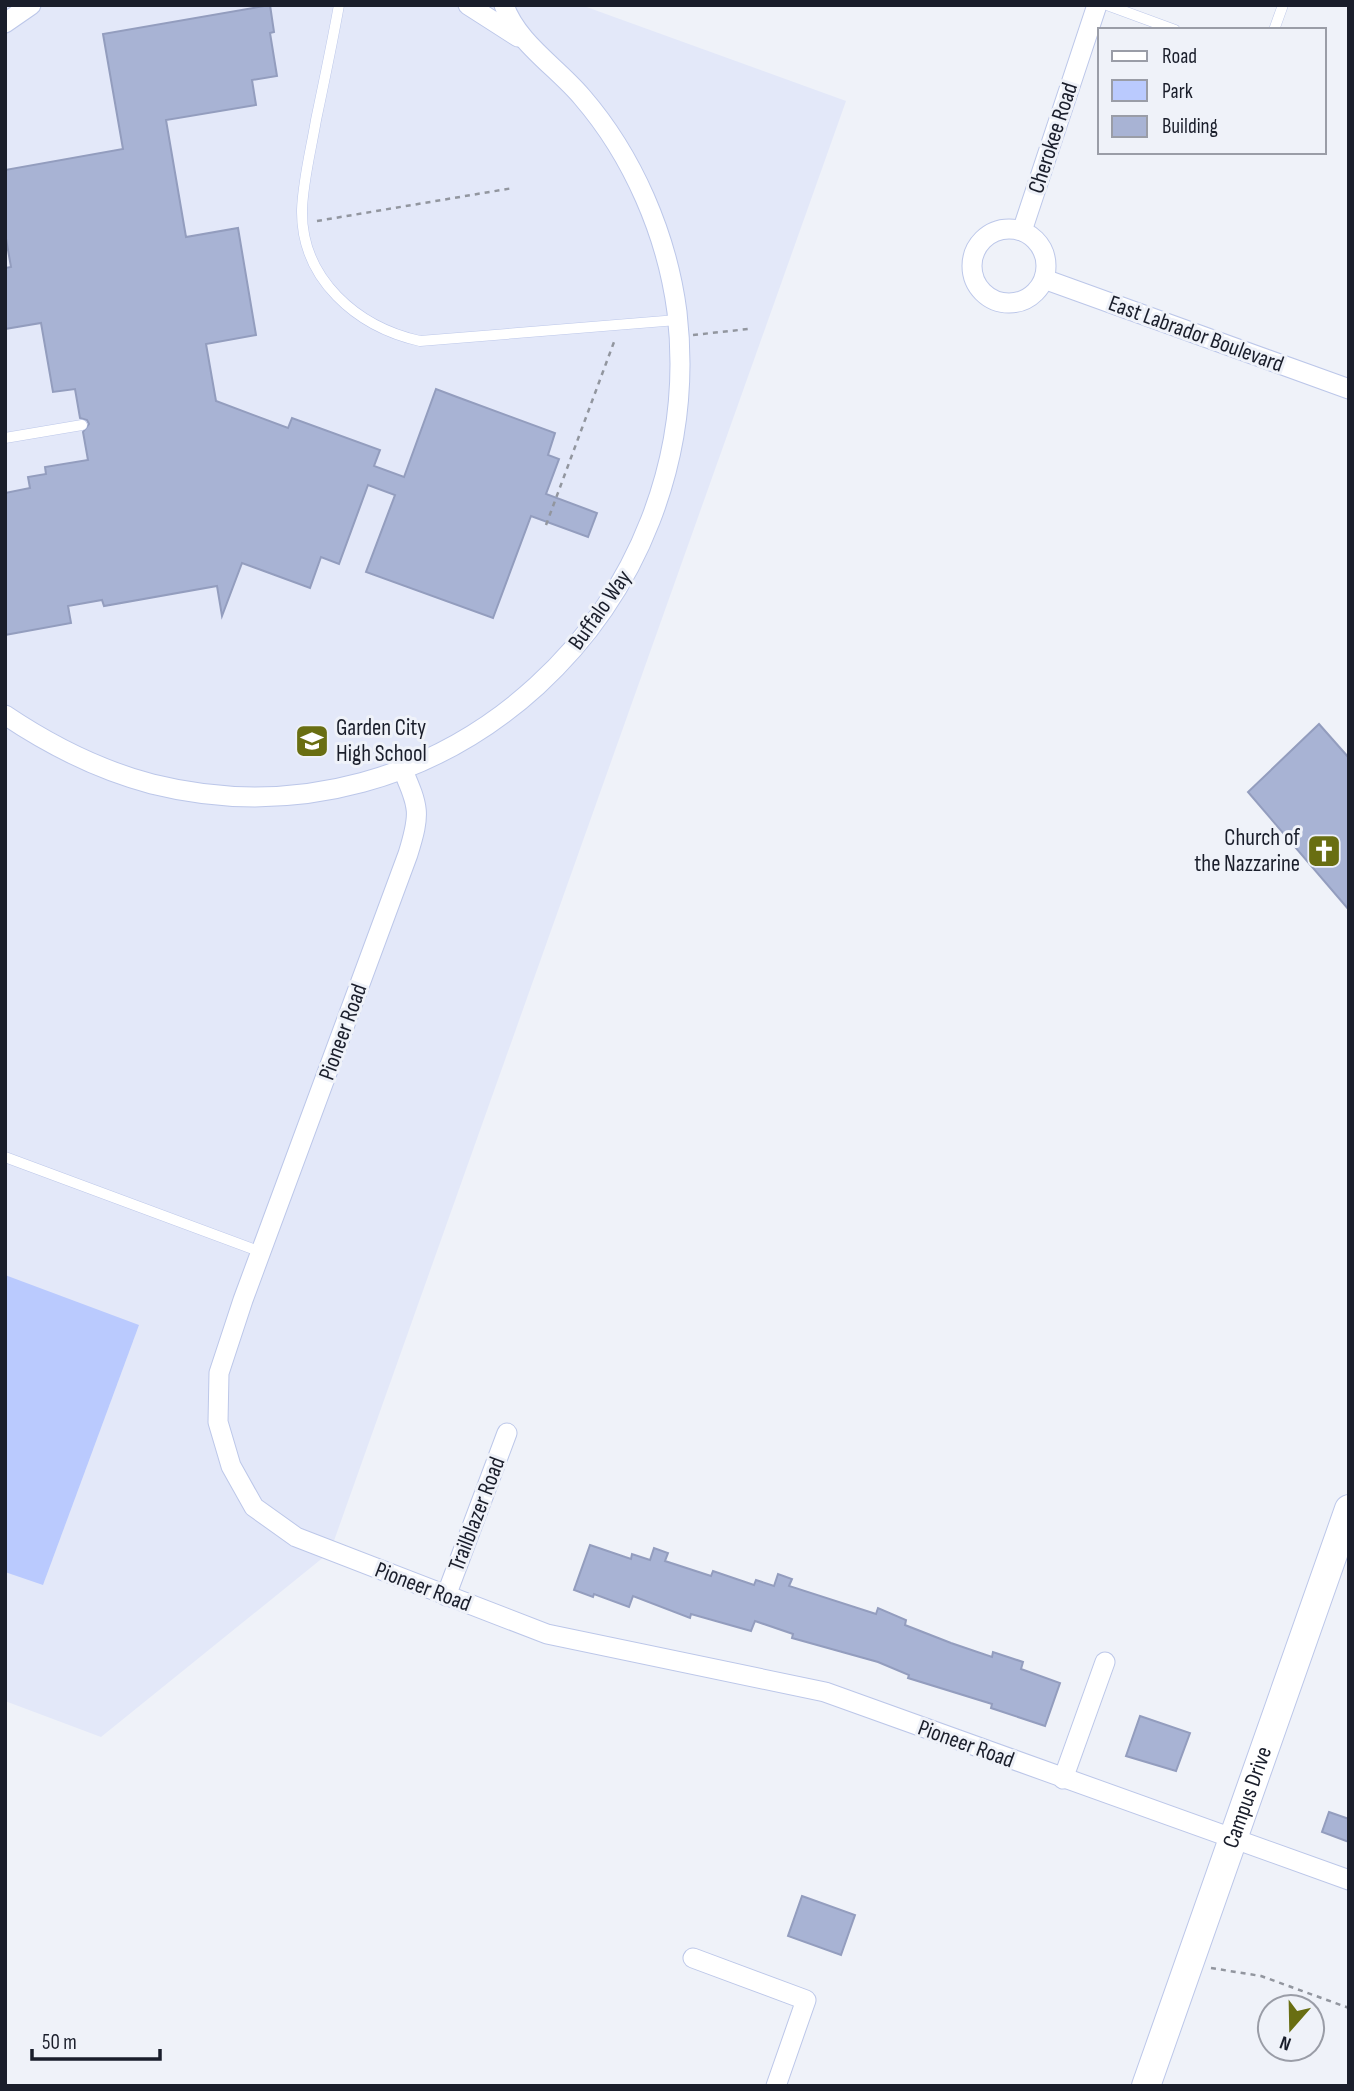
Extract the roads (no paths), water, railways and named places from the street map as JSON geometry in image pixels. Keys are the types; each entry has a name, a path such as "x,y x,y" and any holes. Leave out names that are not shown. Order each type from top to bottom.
{"main road":[{"name":"Campus Drive","path":"1146,2086 1349,1509"}],"street":[{"path":"5,23 32,5"},
{"path":"468,5 533,47"},
{"name":"Buffalo Way","path":"5,715 73,756 153,784 195,792 248,796 305,793 349,785 402,768 460,742 519,703 573,651 618,590 650,526 671,459 680,380 677,320 670,271 658,230 629,167 584,99 517,31 504,5"},
{"name":"Cherokee Road","path":"1022,231 1097,5"},
{"path":"998,230 1022,231 1041,245 1047,268 1044,279 1028,298 1004,303 992,299 975,281 973,256 978,245 998,230"},
{"name":"East Labrador Boulevard","path":"1044,279 1349,389"},
{"name":"Pioneer Road","path":"402,768 416,801 419,818 219,1373 218,1422 232,1466 254,1507 296,1537 547,1634 825,1692 1349,1880"},
{"name":"Trailblazer Road","path":"446,1596 508,1433"},
{"path":"1063,1779 1105,1662"},
{"path":"693,1958 806,2000 776,2086"}],"lane":[{"path":"339,5 304,181 302,212 306,241 317,270 337,299 362,320 395,335 420,341 677,320"},
{"path":"1107,5 1137,10 1171,28"},
{"path":"1275,28 1283,5"},
{"path":"5,438 82,425"},
{"path":"5,1157 261,1252"}],"place":[{"name":"Garden City High School","path":"312,741"},
{"name":"Church of the Nazzarine","path":"1324,851"}]}
